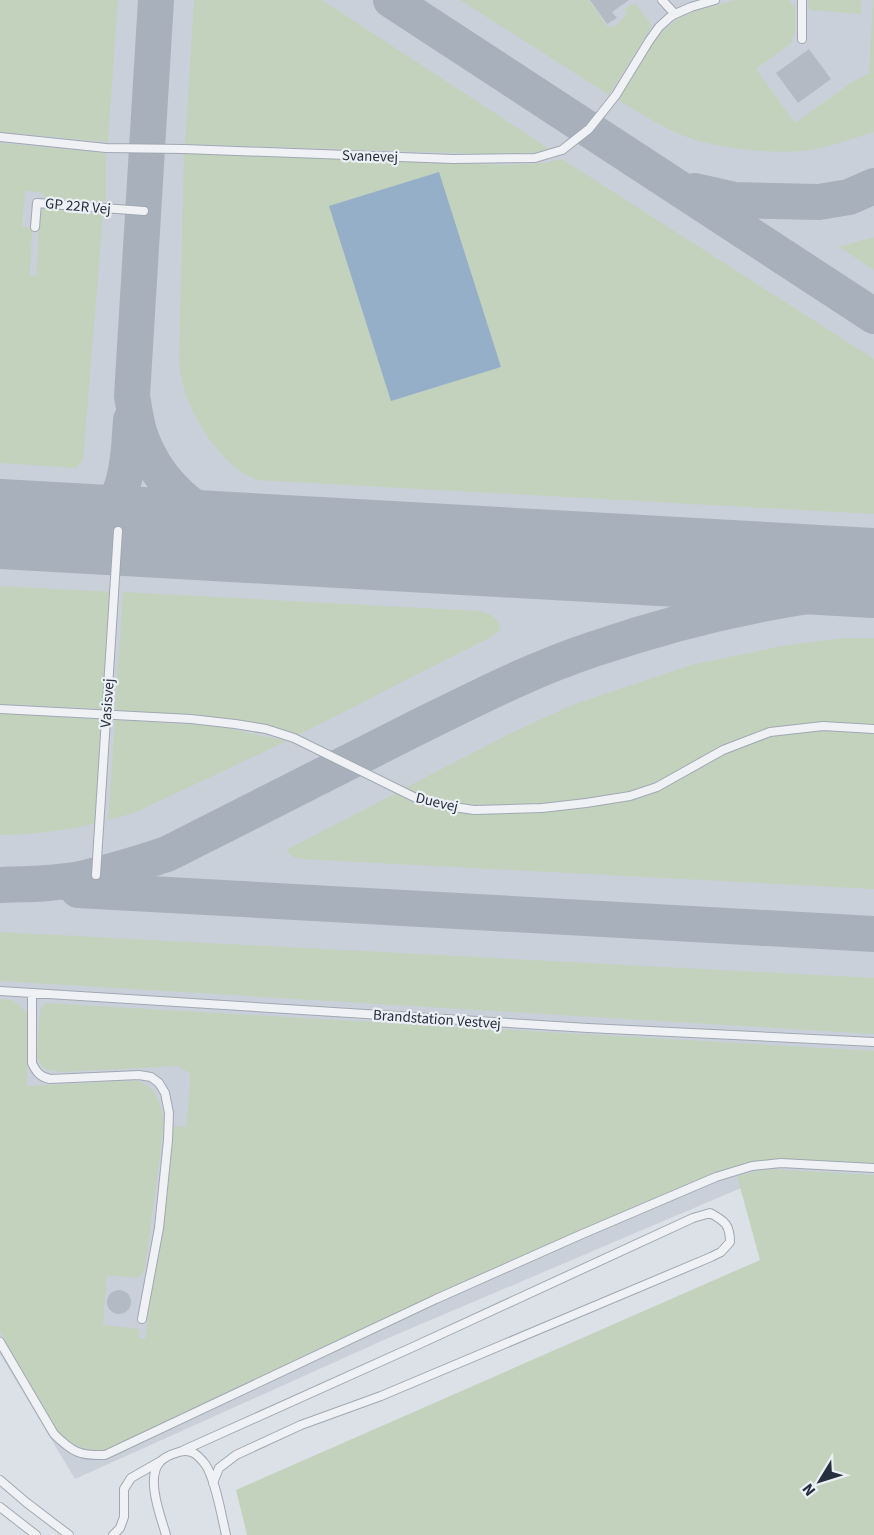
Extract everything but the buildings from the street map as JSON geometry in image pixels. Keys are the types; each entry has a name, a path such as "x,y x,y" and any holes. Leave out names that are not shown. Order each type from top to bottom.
{"lane":[{"path":"662,0 675,14 715,0"},
{"path":"802,0 802,39"},
{"name":"Svanevej","path":"0,137 106,148 453,159 536,158 562,150 589,129 616,95 659,27 675,14"},
{"name":"GP 22R Vej","path":"35,227 37,203 144,211"},
{"name":"Vasisvej","path":"96,875 118,531"},
{"name":"Duevej","path":"0,709 190,719 266,729 294,738 418,799 474,810 542,808 630,796 657,787 723,750 770,732 823,726 874,729"},
{"name":"Brandstation Vestvej","path":"0,991 588,1028 874,1042"},
{"path":"32,993 32,1063 40,1076 50,1078 139,1075 151,1077 159,1083 165,1093 169,1113 168,1140 159,1228 142,1319"},
{"path":"0,1342 54,1434 76,1453 105,1455 436,1299 716,1177 752,1166 781,1163 874,1168"},
{"path":"113,1535 120,1528 124,1517 124,1489 131,1478 172,1454 413,1347 693,1218 710,1213 722,1220 730,1229 730,1242 721,1252 711,1257 381,1396 301,1425 236,1455 219,1468 213,1483"},
{"path":"184,1450 196,1453 207,1466 220,1506 226,1535"},
{"path":"159,1462 155,1472 154,1487 166,1535"},
{"path":"0,1480 69,1535"},
{"path":"0,1508 36,1535"}],"shaded area":[{"path":"0,0 874,0 874,1180 767,1177 386,1339 75,1479 0,1354"}],"green space":[{"path":"0,0 118,0 108,142 0,132"},
{"path":"194,0 322,0 548,148 539,153 484,154 185,144"},
{"path":"460,0 589,0 607,26 614,27 627,13 624,9 635,3 652,26 609,95"},
{"path":"736,0 788,0 795,7 795,31 791,43 756,69 795,123 852,82 869,73 874,0 874,132 807,150 774,152 739,149 683,136 618,100 646,51 665,29 687,14"},
{"path":"809,0 861,0 861,14 810,10 807,3"},
{"path":"0,143 106,153 106,201 97,204 48,200 40,192 25,191 22,226 32,228 30,276 36,276 40,210 45,207 98,212 103,216 83,461 76,468 0,463"},
{"path":"184,153 503,165 544,163 562,159 874,359 874,514 257,480 244,474 221,454 201,427 187,398 182,379 179,362"},
{"path":"874,237 874,270 839,247"},
{"path":"0,586 115,592 108,709 0,704"},
{"path":"123,592 479,611 496,619 501,629 487,639 298,735 230,719 115,711"},
{"path":"844,638 874,638 874,725 823,723 771,728 718,749 685,768 634,791 599,798 516,806 478,806 426,797 403,789 509,734 572,705 691,665 782,646"},
{"path":"0,713 109,720 102,822 51,832 0,835"},
{"path":"115,720 217,726 287,741 134,813 108,820"},
{"path":"824,730 874,733 874,889 302,859 293,857 286,850 396,793 428,807 459,813 588,808 631,800 661,790 733,749 766,737"},
{"path":"0,932 874,978 874,1034 0,981"},
{"path":"0,999 13,1000 27,1013 27,1086 137,1081 147,1085 158,1100 164,1124 145,1268 138,1278 107,1275 103,1325 139,1329 139,1338 145,1339 174,1126 186,1127 190,1074 178,1066 61,1072 45,1069 37,1056 40,1009 46,1003 874,1051 874,1166 775,1159 741,1165 691,1182 270,1373 115,1448 98,1451 74,1445 56,1431 0,1332"},
{"path":"767,1169 874,1175 874,1535 247,1535 236,1490 760,1260 737,1176"}],"water":[{"path":"439,172 501,367 391,401 329,206"}],"taxiway":[{"path":"156,0 132,396 136,419 148,453 172,488 204,514 223,524 264,539"},
{"path":"391,0 874,316"},
{"path":"695,191 735,200 819,202 849,197 874,186"},
{"path":"71,528 87,524 102,515 120,493 127,464 131,420"},
{"path":"0,885 85,878 167,854 477,698 544,667 591,650 661,628 731,610 802,597 874,588"},
{"path":"78,890 874,934"}],"runway":[{"path":"0,524 874,573"}]}
